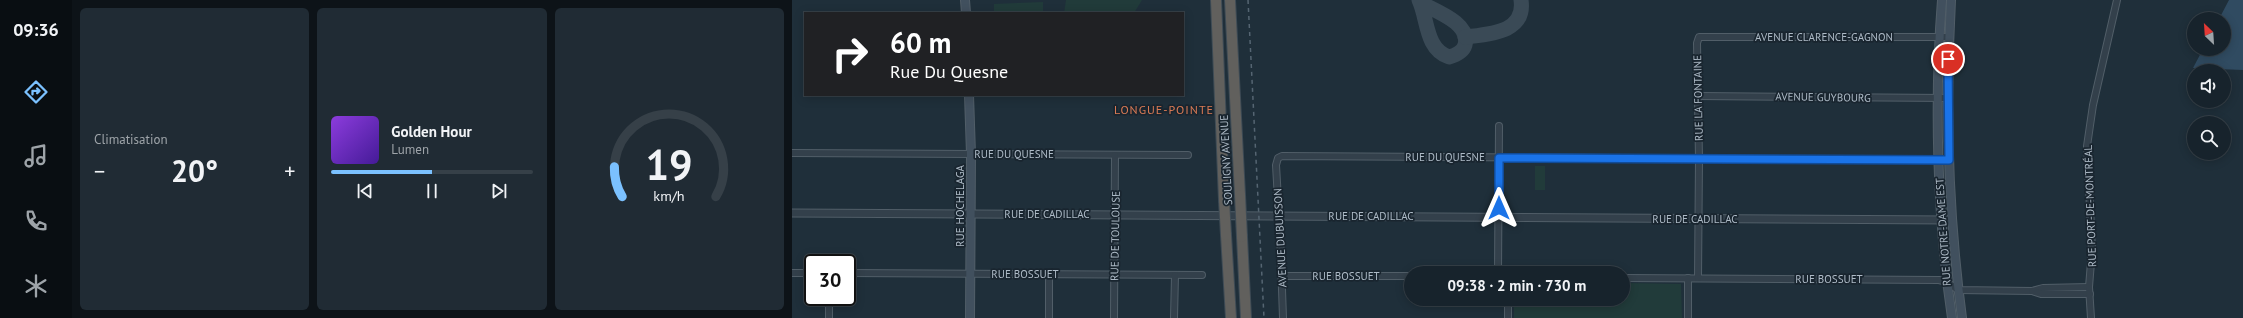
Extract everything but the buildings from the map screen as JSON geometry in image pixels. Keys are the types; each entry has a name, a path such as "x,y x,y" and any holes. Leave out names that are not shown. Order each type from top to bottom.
{"highway":[{"name":"SOULIGNY AVENUE","path":"1216,0 1224,200 1231,318"},
{"name":"SOULIGNY AVENUE","path":"1230,0 1246,318"}],"main road":[{"path":"965,0 966,12"},
{"name":"RUE NOTRE-DAME EST","path":"1942,0 1939,98 1944,160 1947,282 1952,318"},
{"name":"RUE NOTRE-DAME EST","path":"1944,160 1948,98 1951,0"},
{"name":"RUE HOCHELAGA","path":"969,96 971,154 970,318"},
{"name":"RUE NOTRE-DAME EST","path":"1946,220 1962,318"}],"street":[{"name":"RUE PORT-DE-MONTRÉAL","path":"2091,318 2089,287 2092,250 2087,146 2093,105 2117,0"},
{"name":"AVENUE CLARENCE-GAGNON","path":"1699,37 1949,37"},
{"name":"RUE LA FONTAINE","path":"1698,278 1699,96 1697,43 1699,37"},
{"name":"AVENUE GUYBOURG","path":"1699,96 1948,98"},
{"path":"1498,266 1499,126"},
{"name":"RUE DU QUESNE","path":"792,152 1188,155"},
{"name":"RUE DE TOULOUSE","path":"1114,318 1114,214 1116,155"},
{"name":"RUE DU QUESNE","path":"1278,158 1285,156 1944,160"},
{"name":"AVENUE DUBUISSON","path":"1278,158 1276,165 1283,318"},
{"name":"RUE DE CADILLAC","path":"792,213 1946,220"},
{"path":"792,272 804,273"},
{"name":"RUE BOSSUET","path":"856,273 1202,275"},
{"path":"1049,274 1049,318"},
{"path":"1174,318 1175,275"},
{"name":"RUE BOSSUET","path":"1282,276 1404,276"},
{"name":"RUE BOSSUET","path":"1630,278 1939,280 1947,282 1958,290"},
{"path":"1688,278 1688,318"},
{"path":"1958,290 2032,291 2043,288 2089,287"},
{"path":"2032,291 2041,294 2090,294"},
{"path":"829,306 829,318"},
{"path":"1508,306 1508,318"}],"green space":[{"path":"1066,0 1142,0 1135,12 1064,12"},
{"path":"1043,2 1043,12 994,12 994,4"},
{"path":"1535,166 1545,166 1545,190 1535,190"},
{"path":"1630,283 1681,284 1682,318 1514,318 1514,306 1630,306"}],"water":[{"path":"2229,0 2243,0 2243,70 2231,70 2231,64 2195,64 2199,56 2231,56 2231,12 2223,12"}],"taxiway":[{"path":"1419,0 1428,33 1435,47 1441,53 1449,57 1461,51 1465,45 1463,30 1443,14 1421,3"},
{"path":"1465,37 1495,33 1512,25 1518,19 1521,11 1521,0"}],"railway":[{"path":"1248,0 1264,318"}],"district":[{"name":"LONGUE-POINTE","path":"1164,109"}],"route":[{"path":"1499,208 1499,158 1949,160 1948,59"}]}
